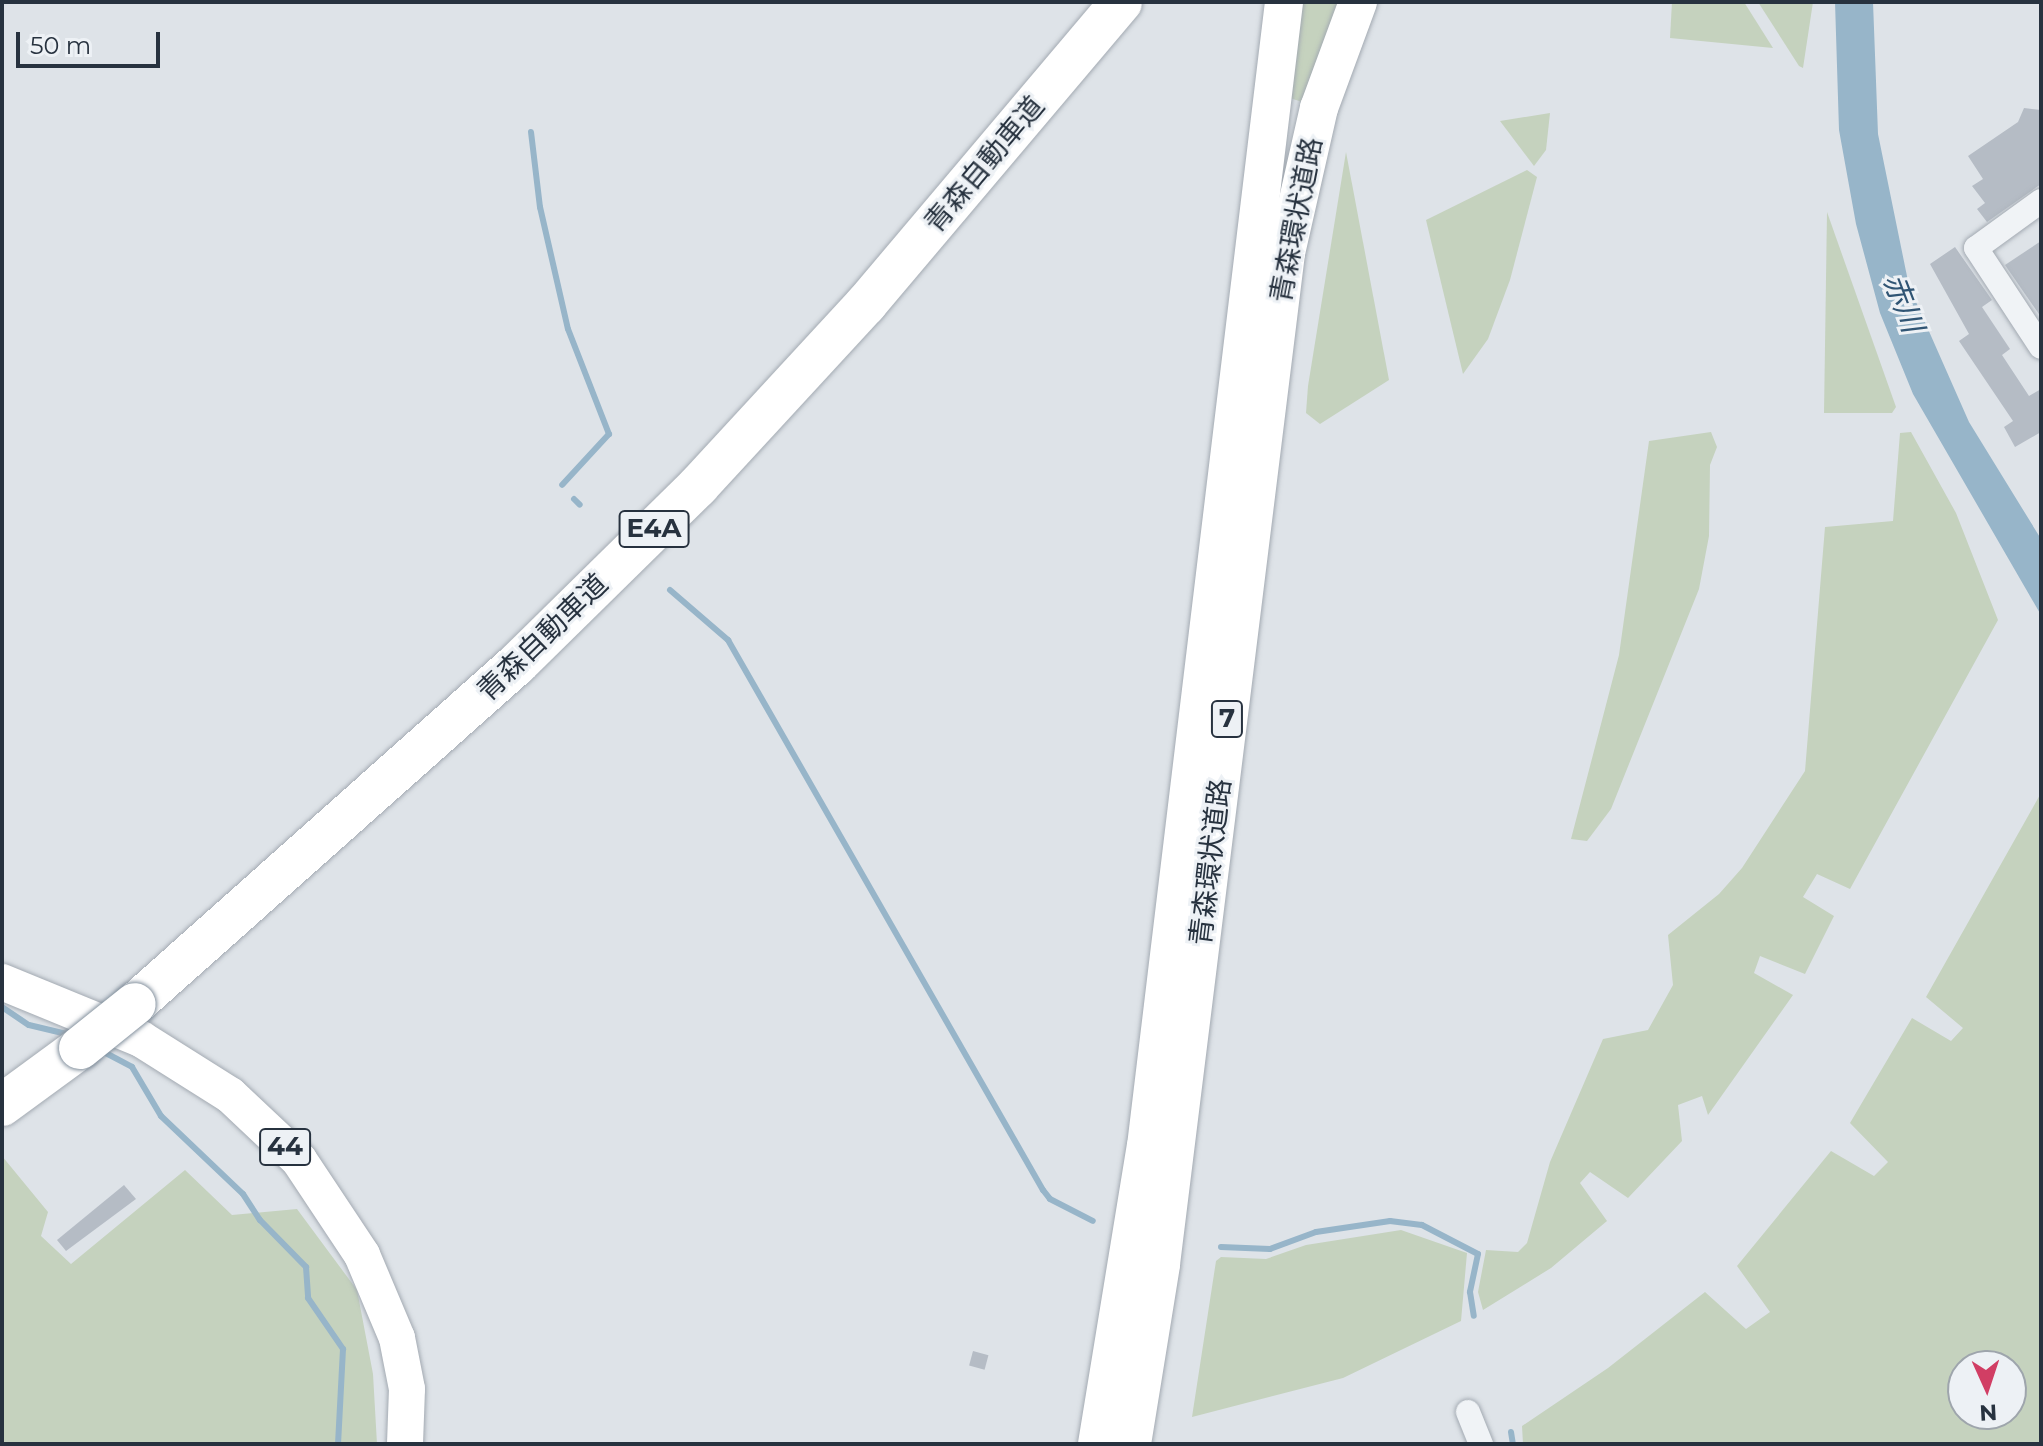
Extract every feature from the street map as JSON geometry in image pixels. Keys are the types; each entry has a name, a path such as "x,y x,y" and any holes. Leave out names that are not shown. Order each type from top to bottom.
{"highway":[{"name":"青森自動車道","path":"2,1105 135,1004 517,664 698,486 866,304 1121,2"},
{"name":"青森環状道路","path":"1097,1444 1146,1146 1284,2"},
{"name":"青森環状道路","path":"1132,1444 1163,1248 1286,253 1319,108 1358,2"}],"main road":[{"name":"44","path":"2,982 141,1039 230,1095 299,1160 362,1255 397,1338 407,1389 405,1444"}],"street":[{"path":"2040,341 1976,248 2041,201"},
{"path":"1468,1412 1481,1444"}],"green space":[{"path":"1303,2 1346,2 1302,102 1287,97"},
{"path":"1672,2 1744,2 1773,48 1670,38"},
{"path":"1758,2 1813,2 1803,68 1799,66"},
{"path":"1550,113 1546,150 1534,166 1500,121"},
{"path":"1346,152 1389,380 1320,424 1306,413 1308,386"},
{"path":"1527,170 1537,177 1510,280 1488,339 1463,374 1426,220"},
{"path":"1827,212 1896,407 1892,413 1824,413"},
{"path":"1711,432 1717,447 1710,465 1709,536 1699,589 1611,809 1587,841 1571,839 1619,655 1649,441"},
{"path":"1911,432 1956,513 1998,620 1850,889 1817,874 1803,897 1834,916 1805,974 1760,956 1754,973 1793,995 1708,1115 1702,1096 1678,1105 1682,1141 1628,1198 1590,1172 1580,1183 1607,1221 1551,1268 1483,1310 1478,1292 1486,1250 1518,1252 1527,1243 1550,1162 1603,1039 1648,1030 1673,985 1668,935 1719,894 1742,868 1805,771 1825,527 1893,521 1900,433"},
{"path":"2041,793 2041,1444 1523,1444 1522,1426 1608,1368 1705,1292 1746,1329 1770,1312 1737,1266 1831,1151 1874,1176 1888,1162 1850,1123 1912,1018 1951,1041 1963,1028 1926,997"},
{"path":"2,1156 48,1212 41,1236 71,1264 185,1170 232,1215 297,1209 357,1290 373,1374 377,1444 2,1444"},
{"path":"1401,1230 1467,1253 1461,1321 1343,1378 1192,1417 1216,1261 1221,1257 1266,1259 1306,1245"}],"water":[{"name":"赤川","path":"1835,2 1873,2 1878,134 1909,286 1969,422 2041,539 2041,615 1913,394 1880,313 1856,224 1839,130"}],"building":[{"path":"2024,108 2041,110 2041,184 1987,222 1977,209 1985,203 1972,186 1983,179 1968,156 2018,122"},
{"path":"2041,241 2041,317 2005,265"},
{"path":"1955,247 1992,300 1982,307 2010,349 2002,355 2029,396 2041,389 2041,432 2015,447 2004,427 2013,421 1959,341 1969,334 1930,264"},
{"path":"124,1185 136,1199 66,1251 57,1240"},
{"path":"973,1351 988,1355 985,1370 969,1365"}],"waterway":[{"path":"531,132 540,207 568,329 609,434 562,485"},
{"path":"574,499 580,505"},
{"path":"670,590 728,640 1043,1190 1050,1199 1093,1221"},
{"path":"2,1007 29,1025 71,1035"},
{"path":"102,1051 132,1067 161,1116 243,1194 260,1220 306,1267 308,1298 343,1349 338,1444"},
{"path":"1221,1247 1270,1249 1316,1232 1390,1221 1422,1225 1478,1254 1470,1292 1474,1316"},
{"path":"1511,1432 1513,1444"}]}
